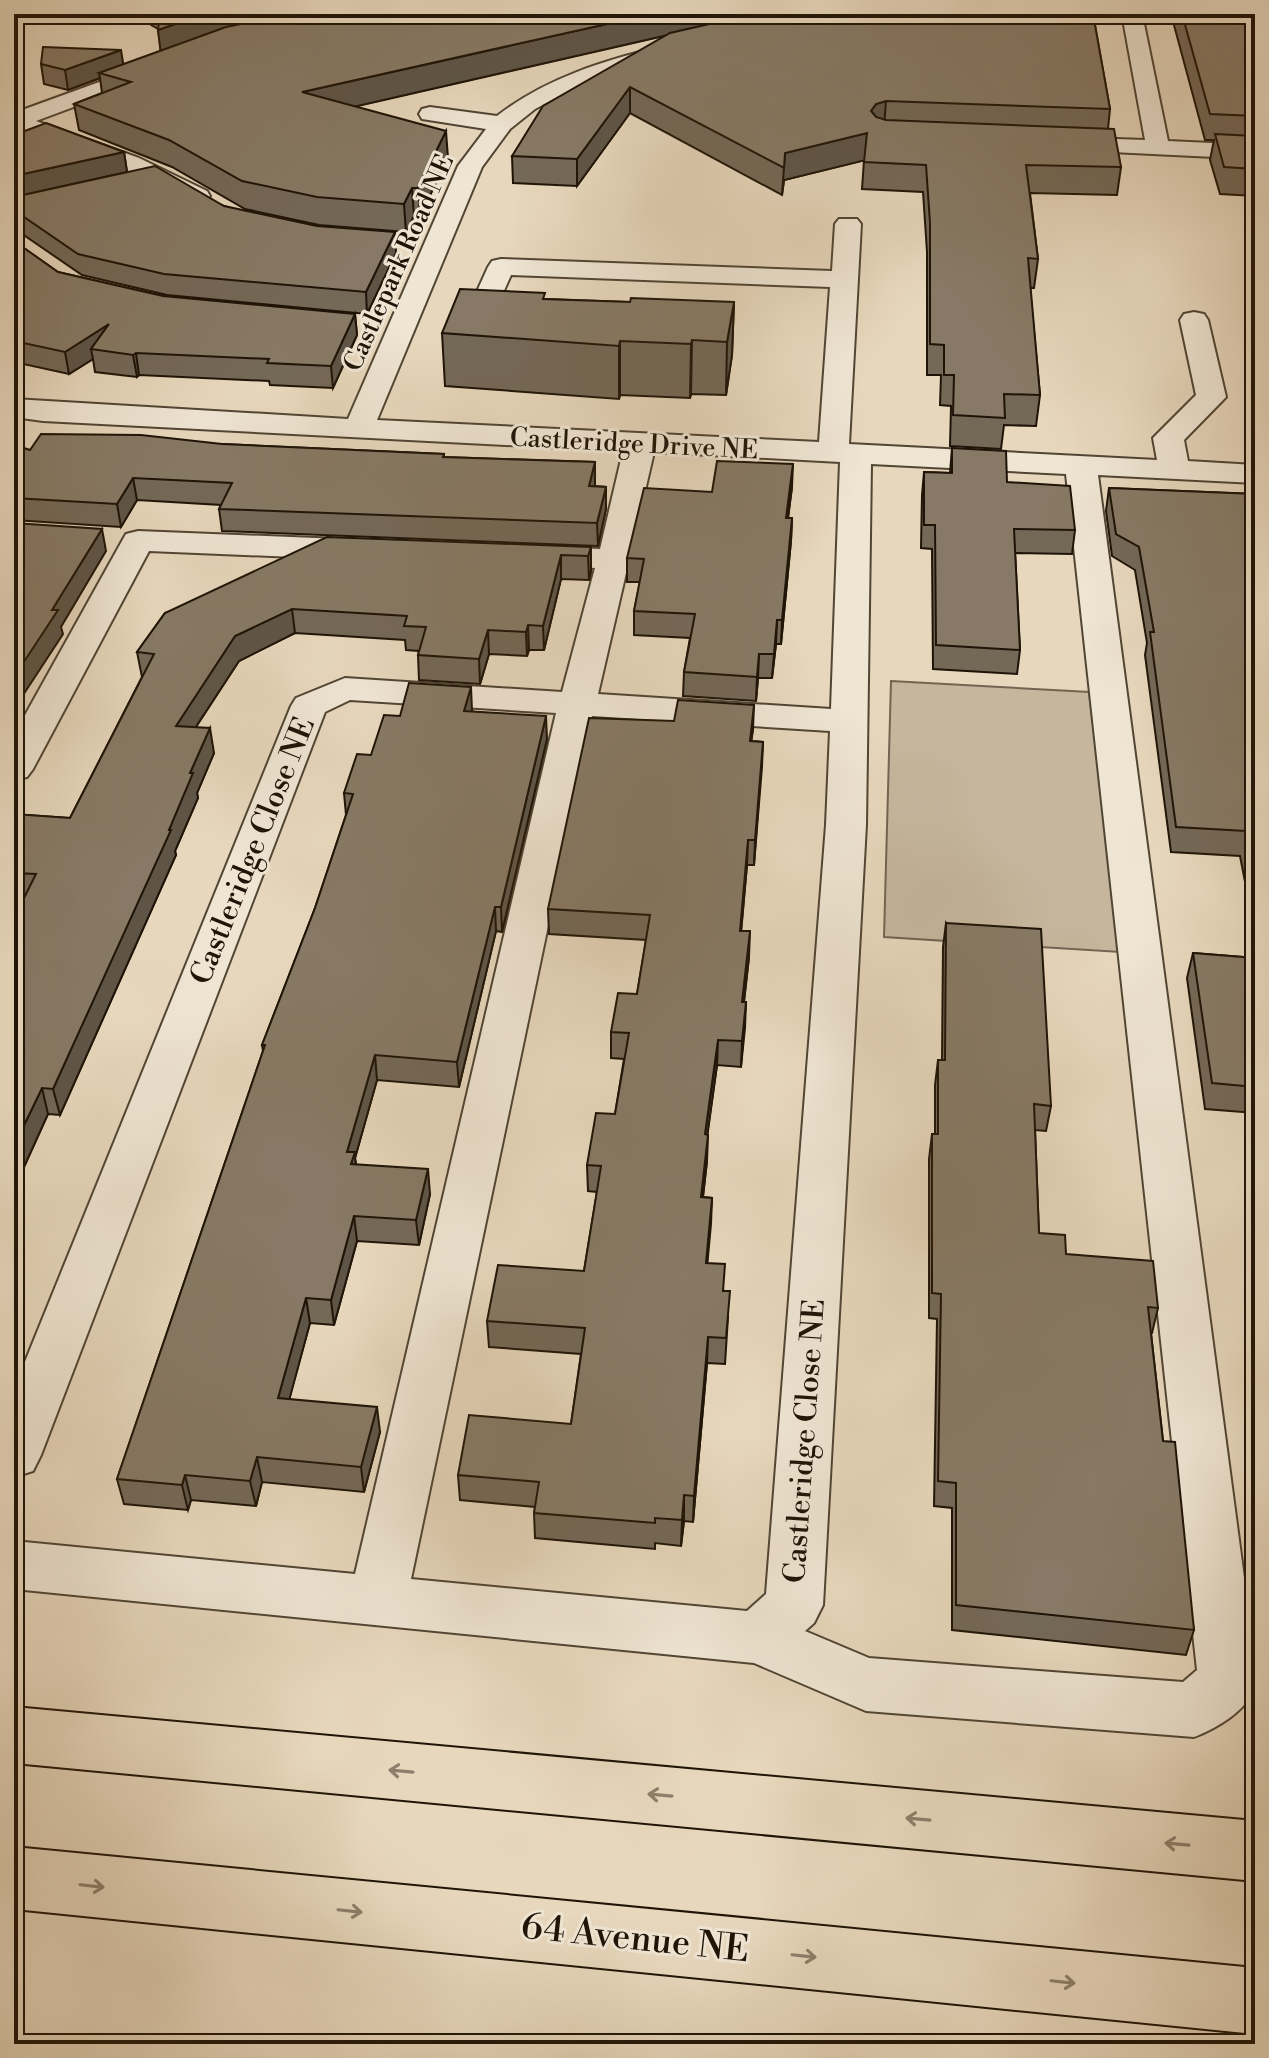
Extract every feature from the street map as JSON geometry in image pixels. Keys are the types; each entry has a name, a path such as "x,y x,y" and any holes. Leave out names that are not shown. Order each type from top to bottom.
{"main road":[{"path":"14,1735 1255,1851"},
{"name":"64 Avenue NE","path":"14,1878 1238,2004"}],"street":[{"path":"1132,14 1158,148"},
{"name":"Castlepark Road NE","path":"358,429 470,166 502,124 527,104 570,81 682,46"},
{"path":"14,121 177,60"},
{"path":"14,101 42,109"},
{"name":"Castlepark Road NE","path":"430,114 502,124"},
{"path":"14,121 89,144 162,175 224,211"},
{"path":"1036,143 1255,152"},
{"path":"117,185 162,175"},
{"name":"Castleridge Close NE","path":"758,1638 794,1605 846,825 844,454 848,224"},
{"path":"407,243 436,245"},
{"path":"483,309 501,267 845,280"},
{"path":"698,303 704,274"},
{"path":"369,325 446,307 514,310"},
{"path":"1174,470 1168,438 1211,397 1194,320"},
{"path":"14,433 28,410"},
{"name":"Castleridge Drive NE","path":"28,410 640,445 1255,474"},
{"path":"378,1599 577,702 640,445"},
{"path":"14,1565 758,1638 866,1684 1194,1710 1228,1680 1081,466"},
{"path":"14,769 123,540 408,551"},
{"path":"487,554 614,559"},
{"name":"Castleridge Close NE","path":"14,1455 309,706 345,689 847,721"}],"shaded area":[{"path":"891,681 1089,692 1120,952 884,937"}],"building":[{"path":"160,14 204,14 158,30"},
{"path":"291,14 652,14 302,92 446,131 418,188 412,188 404,204 317,197 242,181 169,140 74,104 131,82 99,73 226,27"},
{"path":"753,14 1093,14 1110,109 886,101 876,104 871,111 876,117 886,120 1114,129 1121,167 1026,165 1038,259 1028,258 1040,395 1004,394 1005,418 953,415 954,375 944,375 944,345 930,344 930,223 926,165 864,162 867,133 785,153 784,168 630,87 577,159 512,156 543,106 670,33"},
{"path":"1182,14 1255,14 1255,116 1210,114"},
{"path":"43,47 121,50 65,70 41,64"},
{"path":"46,123 124,152 14,176 14,135"},
{"path":"1215,134 1255,136 1255,169 1224,167"},
{"path":"155,166 224,206 317,226 395,232 366,292 164,274 78,254 14,213 14,197"},
{"path":"14,241 58,272 163,296 355,314 331,366 267,363 269,359 133,355 91,349 109,324 65,352 14,341"},
{"path":"460,289 545,293 543,299 734,302 727,342 620,341 619,346 442,333"},
{"path":"41,434 141,435 222,444 595,462 589,486 606,487 597,523 219,509 232,483 133,478 117,504 14,498 14,463 24,448 30,450"},
{"path":"952,448 1006,451 1007,482 1070,486 1075,530 1014,529 1020,650 936,645 935,525 924,525 924,472 952,473"},
{"path":"717,461 793,464 786,518 792,518 782,620 777,620 774,654 759,654 757,677 684,672 695,614 634,611 644,559 627,558 644,488 712,492"},
{"path":"1109,488 1255,494 1255,868 1246,831 1176,827 1150,632 1154,632 1139,547 1116,534"},
{"path":"14,523 102,529 52,610 58,610 14,677"},
{"path":"327,537 591,547 588,556 561,555 543,626 528,625 526,632 488,630 479,659 418,655 426,627 404,626 407,616 292,609 235,636 176,726 210,728 190,773 193,773 171,830 53,1089 42,1088 14,1146 14,918 36,874 14,873 14,814 70,818 154,654 137,652 165,613"},
{"path":"409,683 471,687 464,711 546,716 501,907 495,907 457,1062 375,1055 347,1152 355,1152 351,1164 428,1169 416,1220 354,1216 331,1300 306,1298 278,1398 377,1407 361,1467 257,1457 250,1481 185,1475 182,1485 117,1479 265,1045 262,1045 315,908 353,794 344,793 357,754 371,755 384,715 400,716"},
{"path":"678,700 754,705 750,741 763,742 755,840 748,840 740,931 750,931 742,1002 746,1002 742,1041 718,1040 705,1134 708,1135 701,1197 712,1198 706,1263 725,1264 723,1291 730,1291 726,1338 708,1337 694,1496 684,1495 682,1520 655,1518 655,1523 534,1513 539,1482 458,1475 469,1415 571,1424 585,1328 487,1321 498,1265 584,1271 601,1166 587,1165 596,1113 615,1114 629,1033 611,1032 618,993 637,994 650,915 548,909 589,718 674,721"},
{"path":"946,923 1041,929 1051,1106 1034,1104 1039,1233 1065,1235 1066,1254 1153,1261 1158,1308 1148,1307 1163,1441 1175,1442 1194,1630 956,1605 956,1483 938,1481 941,1294 932,1293 932,1134 938,1134 938,1060 945,1060"},
{"path":"1193,953 1255,958 1255,1087 1212,1083"}]}
